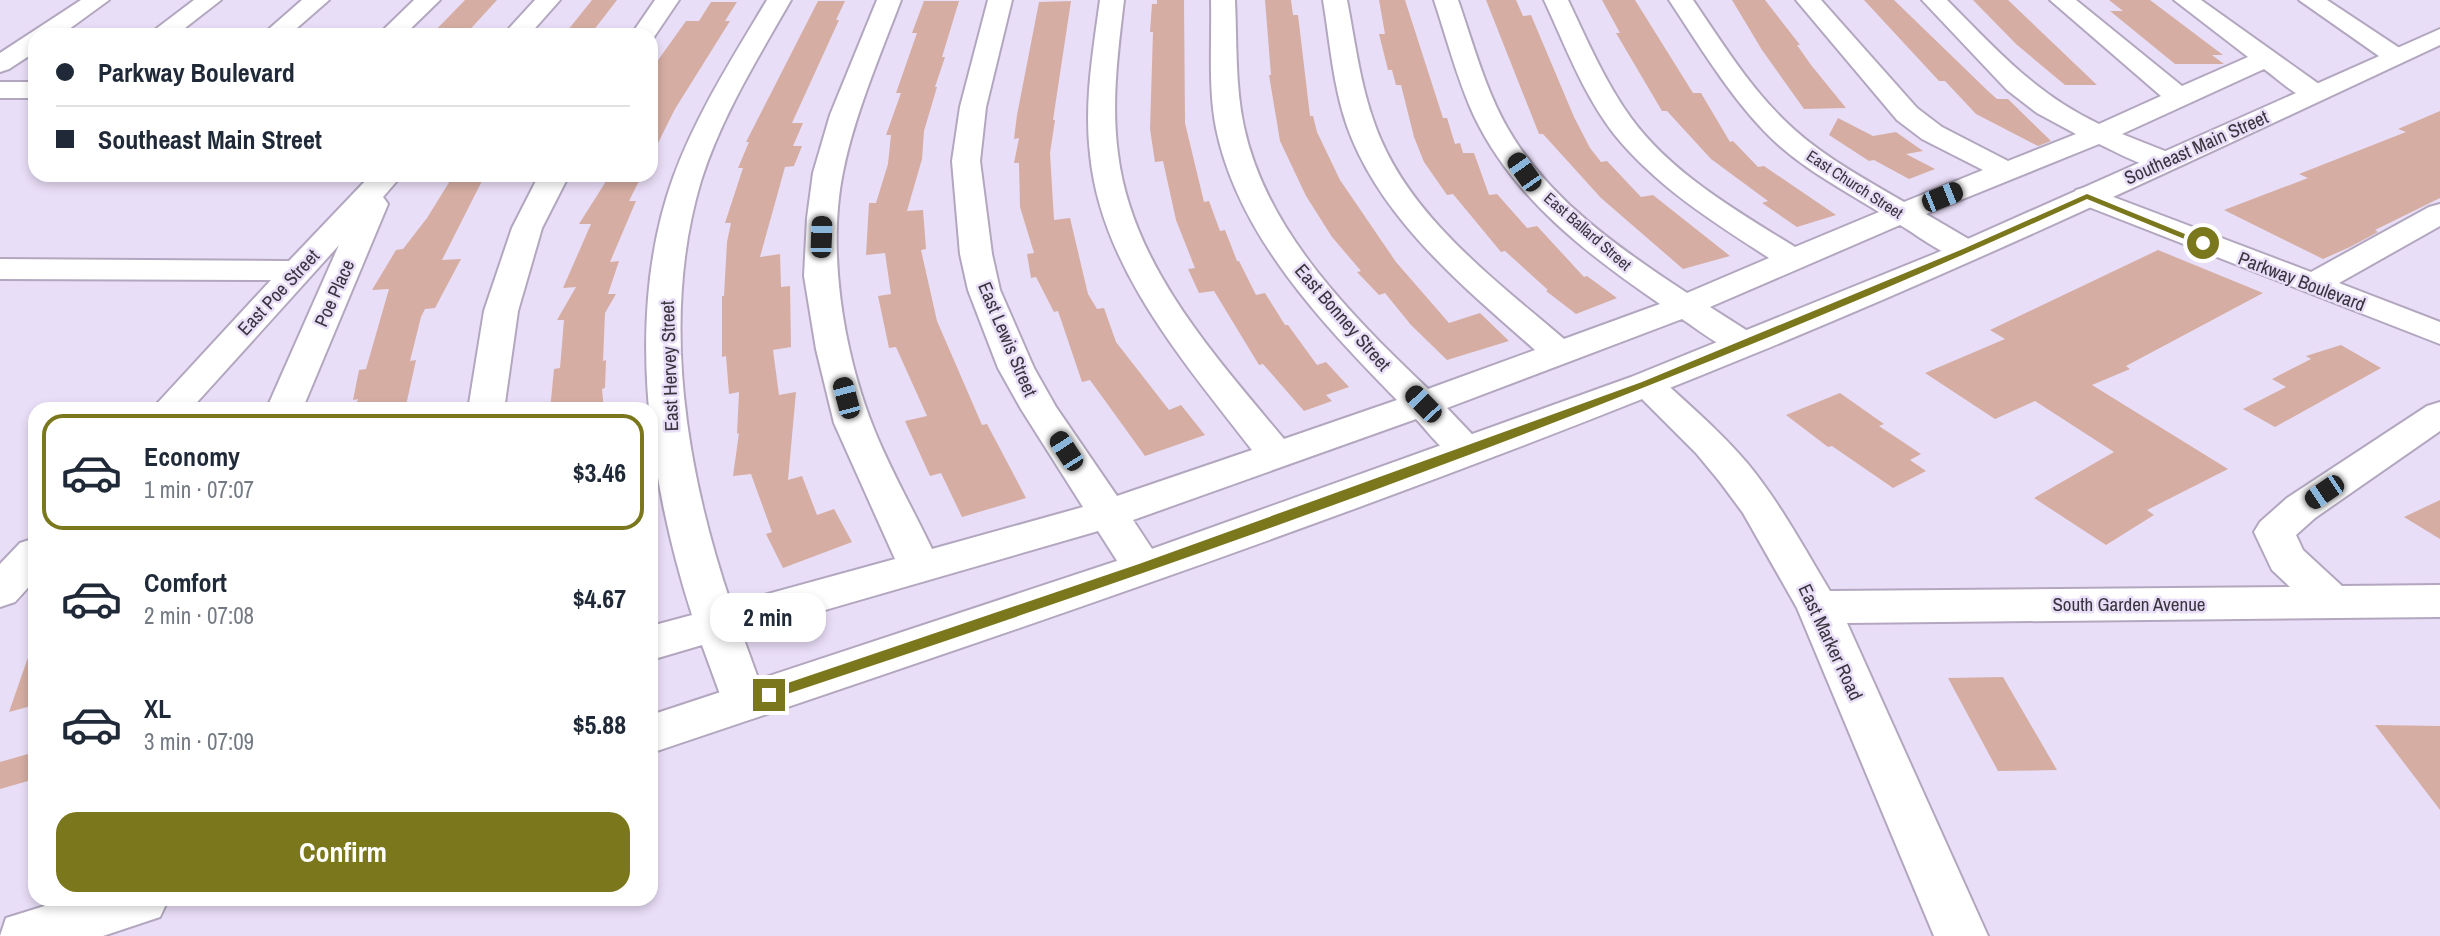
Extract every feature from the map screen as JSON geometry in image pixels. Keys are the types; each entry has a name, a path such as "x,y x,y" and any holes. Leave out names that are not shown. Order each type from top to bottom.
{"street":[{"path":"55,28 97,0"},
{"path":"170,28 209,0"},
{"path":"283,28 317,0"},
{"path":"398,28 428,0"},
{"path":"522,28 548,0"},
{"path":"647,28 667,0"},
{"name":"East Hervey Street","path":"744,703 693,549 676,472 666,400 664,336 667,278 687,180 705,137 779,0"},
{"path":"889,0 844,115 828,173 822,218 820,276 833,349 853,423 920,567"},
{"name":"East Lewis Street","path":"1000,0 973,107 967,161 976,254 984,290 1016,368 1039,409 1143,567"},
{"path":"1112,0 1105,60 1102,130 1107,176 1124,226 1140,269 1189,345 1277,455"},
{"name":"East Bonney Street","path":"1223,0 1230,128 1245,175 1272,228 1308,282 1468,450"},
{"path":"1335,0 1362,127 1393,185 1449,253 1559,354"},
{"name":"East Ballard Street","path":"1446,0 1478,93 1496,131 1524,172 1562,212 1606,251 1745,344"},
{"path":"1556,0 1607,103 1629,132 1660,165 1713,208 1793,260"},
{"name":"East Church Street","path":"1681,0 1735,80 1775,127 1831,171 1966,251"},
{"path":"1808,0 1907,114 1932,133 2006,171"},
{"path":"1934,0 2009,76 2046,107 2100,134 2165,161"},
{"path":"2062,0 2179,97"},
{"path":"2186,0 2314,93"},
{"path":"2311,0 2395,56"},
{"name":"Southeast Main Street","path":"658,732 1143,567 1646,385 1966,251 2440,36"},
{"path":"0,64 28,46"},
{"path":"658,641 1108,514 1423,404 1685,306 1900,214 2100,134 2266,58"},
{"path":"0,90 28,90"},
{"name":"East Poe Street","path":"176,402 380,182"},
{"name":"Poe Place","path":"286,402 383,182"},
{"path":"487,402 501,311 527,228 550,182"},
{"name":"Parkway Boulevard","path":"2087,196 2440,334"},
{"path":"2312,285 2440,213"},
{"path":"0,269 297,271"},
{"name":"East Marker Road","path":"1646,385 1709,444 1734,472 1758,505 1818,607 1961,936"},
{"path":"2333,603 2287,559 2274,532 2301,508 2440,414"},
{"path":"0,591 28,561"},
{"name":"South Garden Avenue","path":"1818,607 2440,601"},
{"path":"25,936 122,906"}],"building":[{"path":"465,0 497,0 471,28 438,28"},
{"path":"592,0 617,0 595,28 570,28"},
{"path":"1157,0 1184,0 1185,123 1204,202 1209,201 1220,231 1225,230 1237,261 1256,295 1265,293 1285,325 1288,325 1317,365 1326,362 1349,387 1326,395 1332,401 1304,411 1263,364 1259,365 1214,291 1199,293 1188,269 1195,268 1176,220 1163,161 1155,162 1150,129 1153,32 1150,32 1152,4 1157,4"},
{"path":"1265,0 1291,0 1293,15 1298,15 1310,116 1313,116 1317,132 1340,180 1396,262 1449,323 1480,313 1509,341 1447,360 1411,325 1385,293 1379,295 1357,272 1361,271 1332,237 1306,196 1280,141 1269,75"},
{"path":"1379,0 1405,0 1443,118 1447,118 1455,144 1460,143 1463,153 1474,153 1489,195 1497,194 1527,228 1537,226 1584,277 1587,276 1617,298 1576,314 1546,291 1548,290 1505,251 1501,252 1453,194 1447,195 1424,162 1414,137 1401,85 1396,85 1392,70 1388,70 1379,34 1385,34"},
{"path":"1486,0 1516,0 1523,16 1531,15 1574,117 1590,148 1601,162 1607,161 1641,197 1653,195 1730,256 1683,269 1601,198 1543,134 1539,134"},
{"path":"1602,0 1635,0 1693,93 1701,93 1730,142 1733,141 1758,167 1764,166 1836,215 1797,227 1762,203 1768,201 1711,159 1667,111 1662,111 1616,33 1620,33"},
{"path":"1732,0 1765,0 1800,45 1797,45 1811,65 1846,108 1804,109 1762,50"},
{"path":"1864,0 1894,0 1988,91 1997,99 2008,99 2051,141 2038,146 1976,114 1945,81 1939,81"},
{"path":"1973,0 2008,0 2097,85 2065,85 2016,44"},
{"path":"2109,0 2150,0 2223,55 2212,55 2224,64 2175,64 2110,11 2123,11"},
{"path":"818,1 845,1 792,123 803,123 793,146 802,146 794,166 785,167 760,257 780,254 781,287 790,286 791,347 773,350 779,395 796,392 788,480 802,476 817,515 834,509 852,542 783,568 766,534 772,532 751,474 733,476 739,433 737,434 739,392 729,394 726,356 722,357 722,296 731,223 725,223 743,168 738,168 749,142 746,142"},
{"path":"924,1 959,1 942,57 945,57 924,131 922,159 907,211 923,210 926,249 921,250 937,321 982,425 987,424 1026,498 962,517 941,473 930,476 905,421 927,416 896,347 889,348 878,296 891,294 885,253 866,255 869,203 876,203 888,164 891,135 886,135 901,93 896,93 917,33 912,33"},
{"path":"1071,1 1050,153 1054,220 1070,218 1088,294 1097,309 1104,308 1116,342 1169,410 1181,405 1205,435 1145,456 1090,380 1082,382 1058,311 1054,312 1036,277 1031,278 1027,254 1034,253 1020,207 1019,163 1014,163 1019,138 1014,139 1017,115 1039,2"},
{"path":"711,2 737,2 725,21 730,21 675,109 658,143 658,60 686,21 699,21"},
{"path":"2440,111 2440,198 2375,230 2378,232 2350,247 2323,259 2224,210 2308,178 2299,174 2406,132 2398,129"},
{"path":"1838,118 1873,136 1896,132 1923,151 1906,154 1935,169 1909,179 1874,160 1869,161 1829,135"},
{"path":"449,182 481,182 442,260 461,259 435,308 425,309 421,317 410,361 416,360 407,402 357,402 358,399 353,400 359,370 366,369 389,289 372,290 396,250 403,249 427,218"},
{"path":"606,182 638,182 629,201 636,201 610,262 619,261 608,294 616,294 605,313 603,402 551,402 554,369 560,368 564,320 557,320 576,287 563,288 591,224 579,224"},
{"path":"2158,250 2263,293 2126,366 2130,369 2092,385 2228,469 2147,510 2154,515 2106,545 2034,498 2114,452 2035,401 1995,419 1925,373 2005,339 1990,330"},
{"path":"2341,345 2381,368 2275,427 2243,409 2286,387 2272,379 2311,359 2306,356"},
{"path":"1840,393 1884,424 1879,426 1921,454 1910,460 1926,471 1893,488 1832,446 1828,447 1786,415"},
{"path":"2440,500 2440,539 2404,517"},
{"path":"28,657 28,707 9,712"},
{"path":"2003,677 2057,770 1998,771 1948,678"},
{"path":"2375,725 2440,726 2440,810"},
{"path":"28,754 28,781 0,789 0,762"}],"route":[{"path":"769,695 1143,567 1646,385 1966,251 2087,196 2203,243"}]}
